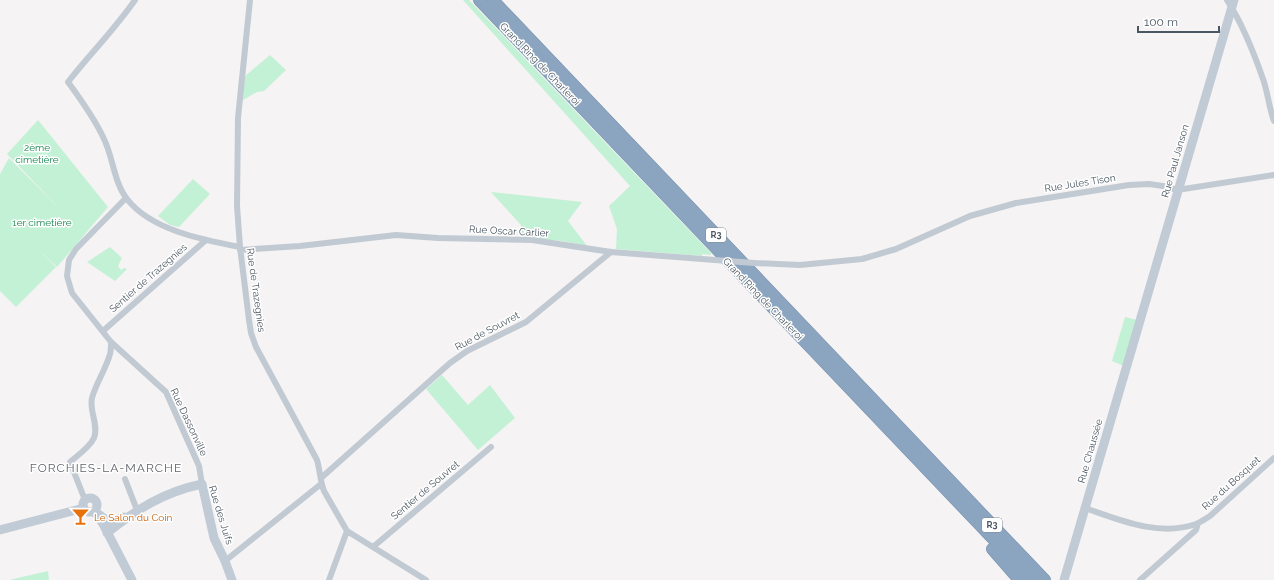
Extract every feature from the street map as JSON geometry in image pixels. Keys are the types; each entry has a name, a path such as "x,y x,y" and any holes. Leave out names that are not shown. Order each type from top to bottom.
{"highway":[{"name":"Grand Ring de Charleroi","path":"479,0 1032,580"},
{"name":"Grand Ring de Charleroi","path":"493,0 1045,580"},
{"path":"958,503 962,515 1019,580"}],"main road":[{"name":"Rue Paul Janson","path":"1137,329 1231,2"},
{"name":"Rue Chaussée","path":"1064,580 1137,329"},
{"name":"Rue des Juifs","path":"95,510 109,522 119,520 165,495 184,488 202,484 214,538 232,580"},
{"path":"0,530 84,504 90,498 95,500 97,505 95,510 132,580"},
{"name":"Rue des Juifs","path":"107,533 133,513"}],"street":[{"name":"Rue Oscar Carlier","path":"136,0 68,82 90,112 105,140 120,188 126,198 133,207 167,228 240,249 300,246 396,235 438,238 532,240 611,252 800,265"},
{"name":"Rue de Trazegnies","path":"250,0 238,118 237,206 240,249 251,333 256,347 317,460 324,491 348,531"},
{"path":"1231,2 1264,80 1274,121"},
{"name":"Rue Jules Tison","path":"800,265 862,259 896,249 970,216 1016,203 1129,185 1149,184 1178,190 1274,175"},
{"name":"Rue Dassonville","path":"126,198 76,249 69,260 67,276 72,293 111,342 166,392 198,466 202,484"},
{"name":"Sentier de Trazegnies","path":"103,331 206,240"},
{"name":"Rue de Souvret","path":"321,478 450,363 472,348 526,322 611,252"},
{"path":"84,504 70,462 86,448 94,437 95,427 92,410 92,398 110,354 111,342"},
{"name":"Sentier de Souvret","path":"373,547 490,447"},
{"name":"Rue du Bosquet","path":"1085,508 1144,526 1157,528 1183,527 1198,523 1210,516 1274,458"},
{"path":"125,479 133,513"},
{"path":"225,561 322,484"},
{"path":"1140,580 1196,530 1198,523"},
{"path":"329,580 348,531 426,580"}],"green space":[{"path":"463,0 469,0 711,253 711,255 702,254 702,256 616,249 617,229 609,206 630,186"},
{"path":"270,55 286,70 264,91 257,92 243,100 244,77"},
{"path":"38,120 108,207 57,267 39,250 56,267 16,307 0,291 0,174 9,158 62,211 7,154"},
{"path":"193,179 210,194 179,227 170,225 158,216"},
{"path":"491,192 582,202 568,221 587,246 562,241 521,238 521,225"},
{"path":"110,247 122,258 118,266 121,270 124,268 127,269 115,281 87,262"},
{"path":"1125,317 1137,320 1124,366 1112,361"},
{"path":"442,375 468,405 490,385 515,418 478,450 426,389"},
{"path":"48,571 49,580 9,580"}],"place":[{"name":"Le Salon du Coin","path":"81,517"}],"district":[{"name":"FORCHIES-LA-MARCHE","path":"106,468"}],"park label":[{"name":"2ème cimetière","path":"37,152"},
{"name":"1er cimetière","path":"42,222"}]}
